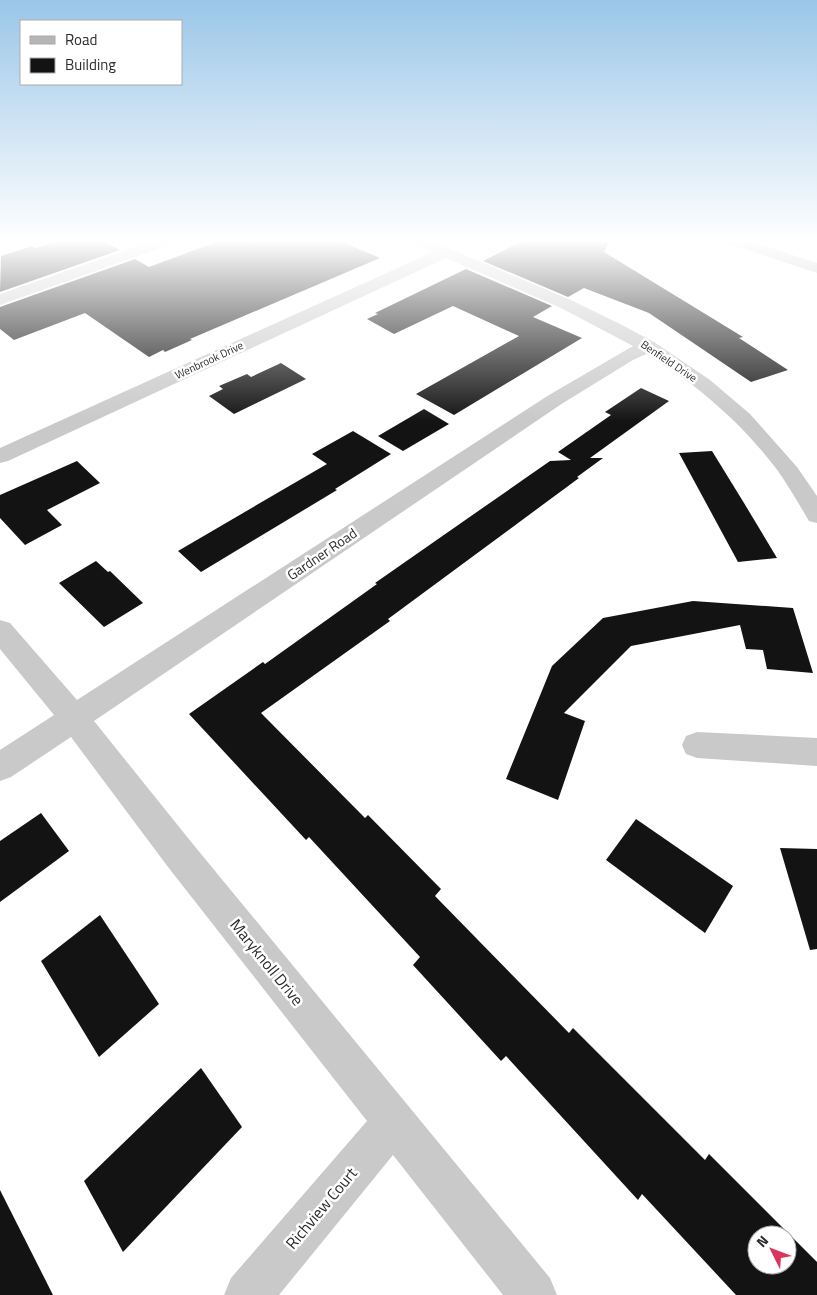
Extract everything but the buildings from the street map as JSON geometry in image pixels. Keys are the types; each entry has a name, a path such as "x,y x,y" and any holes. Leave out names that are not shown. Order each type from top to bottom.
{"street":[{"name":"Wenbrook Drive","path":"0,456 338,301"},
{"name":"Benfield Drive","path":"560,301 648,346 706,386 754,430 797,481 817,515"},
{"name":"Gardner Road","path":"0,767 556,399 626,356 648,346"},
{"name":"Maryknoll Drive","path":"0,630 74,718 180,855 533,1295"},
{"path":"697,744 817,752"},
{"name":"Richview Court","path":"248,1295 394,1121"}]}
